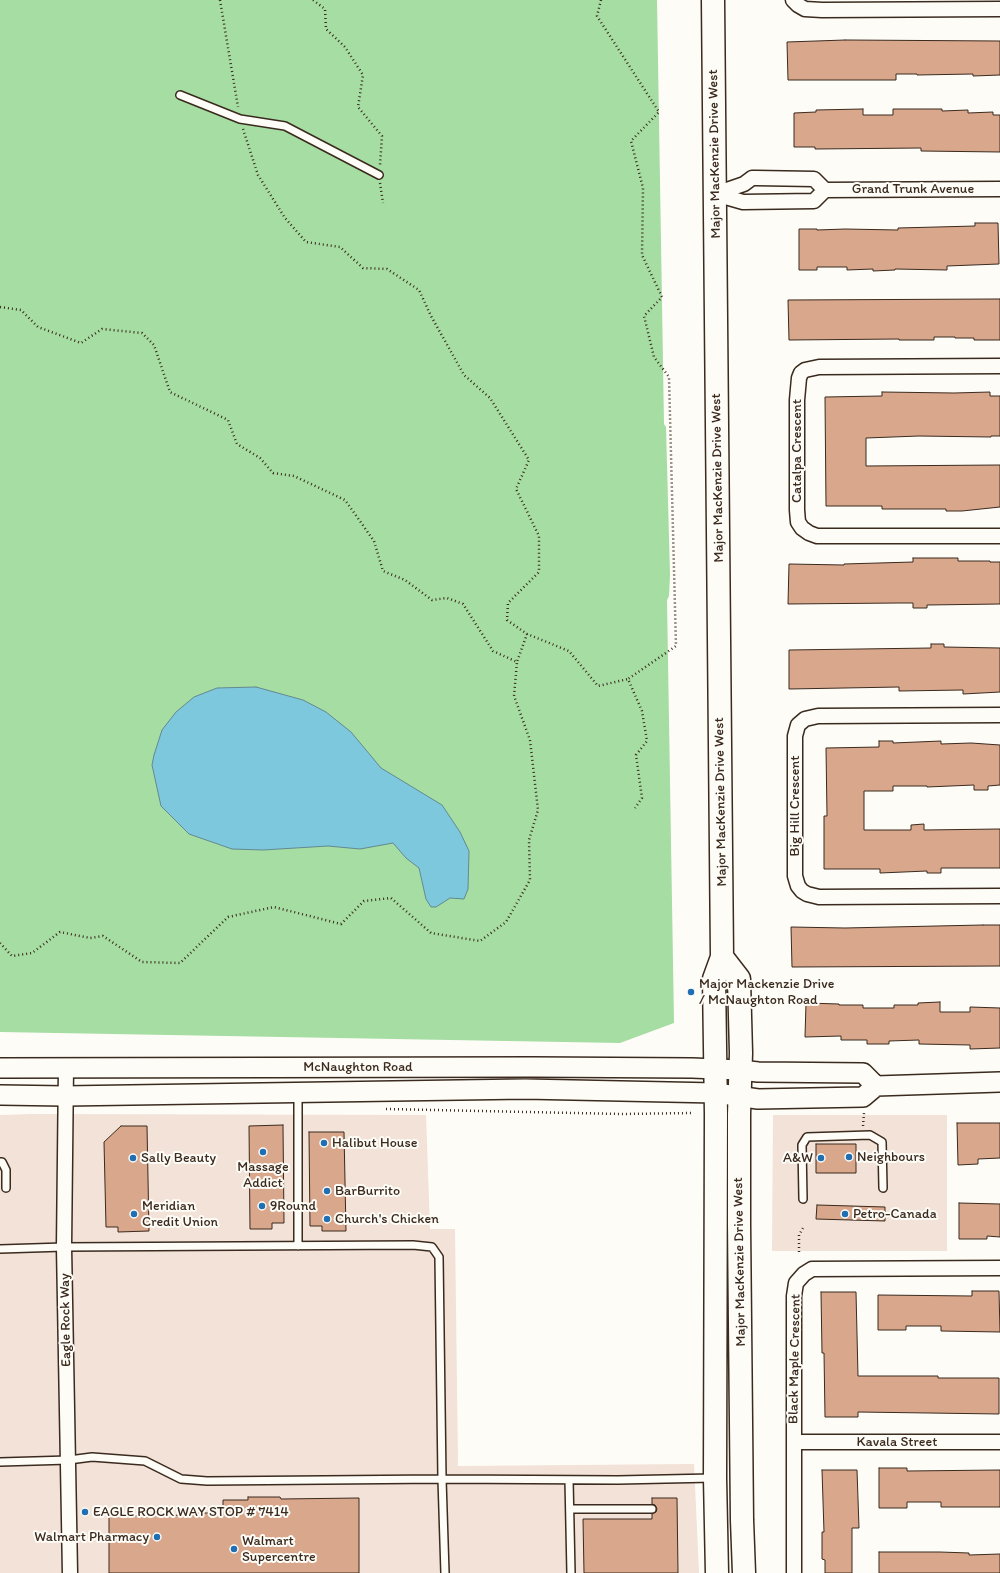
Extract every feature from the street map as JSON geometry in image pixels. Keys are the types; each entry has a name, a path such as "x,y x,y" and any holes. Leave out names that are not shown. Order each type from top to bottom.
{"main road":[{"name":"Major MacKenzie Drive West","path":"713,0 722,957 714,979 716,1069 717,1573"},
{"name":"Major MacKenzie Drive West","path":"722,957 739,979 742,1512 744,1573"}],"street":[{"path":"793,0 805,9 822,10 1000,9"},
{"path":"752,178 814,178 825,190 814,201 743,202 715,194 744,184 752,178"},
{"name":"Grand Trunk Avenue","path":"825,190 1000,189"},
{"name":"Catalpa Crescent","path":"1000,366 819,367 801,372 798,378 797,393 797,510 798,522 802,528 817,536 1000,536"},
{"name":"Big Hill Crescent","path":"1000,715 818,716 805,720 798,725 795,736 795,876 798,886 802,891 819,897 1000,896"},
{"name":"McNaughton Road","path":"0,1068 532,1066 716,1069 758,1072 863,1073 876,1086 862,1098 758,1099 716,1093 525,1090 65,1096 0,1095"},
{"name":"Eagle Rock Way","path":"66,1067 64,1247 70,1573"},
{"path":"876,1086 1000,1082"},
{"name":"Black Maple Crescent","path":"794,1573 794,1296 796,1283 804,1274 812,1269 1000,1268"},
{"name":"Kavala Street","path":"794,1442 1000,1442"}],"lane":[{"path":"180,95 240,119 285,126 379,175"},
{"path":"298,1092 298,1246"},
{"path":"803,1199 802,1144 807,1137 870,1135 882,1142 883,1188"},
{"path":"0,1162 2,1162 6,1170 6,1188"},
{"path":"0,1249 64,1247 420,1245 432,1247 439,1257 442,1479 445,1573"},
{"path":"0,1462 92,1458 145,1461 181,1479 207,1482 716,1478"},
{"path":"569,1480 571,1573"},
{"path":"570,1509 652,1509"}],"path":[{"path":"220,0 240,119 258,175 285,218 306,242 340,247 363,268 386,269 419,290 431,316 464,375 490,398 530,460 516,489 539,536 539,572 508,603 507,620 526,634 569,651 598,686 628,679 676,646 669,377 654,357 644,316 662,296 642,255 643,188 631,141 658,112 597,16 601,0"},
{"path":"313,0 325,9 326,29 345,47 363,75 358,107 382,136 379,175 383,203"},
{"path":"0,307 21,310 38,327 81,343 102,329 142,333 154,345 170,392 228,420 237,444 260,458 273,473 294,476 345,500 374,541 383,571 405,580 432,600 447,598 463,604 493,651 517,662"},
{"path":"0,943 12,956 32,953 60,932 90,938 103,936 142,962 180,963 228,917 274,908 341,924 364,901 391,898 431,933 480,941 506,922 530,880 529,840 538,810 530,740 514,696 517,662 526,634"},
{"path":"628,679 642,710 647,741 636,755 642,798 634,808"},
{"path":"379,1109 622,1114 693,1113"},
{"path":"799,1252 799,1235 803,1228"}],"shaded area":[{"path":"0,1115 426,1115 430,1229 455,1229 458,1466 694,1464 699,1573 0,1573"},
{"path":"773,1115 947,1115 947,1251 772,1251"}],"green space":[{"path":"0,0 657,0 664,424 666,427 670,575 669,596 667,600 674,1023 620,1043 0,1032"}],"water":[{"path":"256,687 303,700 326,712 351,732 381,768 442,805 460,832 469,851 468,889 464,899 450,898 436,907 431,907 426,899 419,868 406,858 393,843 360,849 328,846 263,850 232,849 189,834 161,806 152,765 162,730 176,712 194,697 217,688"}],"building":[{"path":"845,40 1000,41 1000,75 973,76 973,74 896,74 896,80 788,80 787,42"},
{"path":"863,109 863,115 893,115 893,109 942,109 942,111 968,110 968,113 993,112 993,115 1000,115 1000,152 921,151 921,148 815,149 815,147 794,147 794,113 816,112 816,110"},
{"path":"975,223 998,223 999,264 947,266 947,270 895,269 873,271 873,269 847,270 847,267 817,267 817,270 799,270 799,229 898,230 898,228 975,226"},
{"path":"1000,299 1000,340 934,337 934,340 789,340 788,300"},
{"path":"882,392 990,392 990,396 1000,396 1000,436 919,436 866,438 866,466 1000,465 1000,507 946,511 946,509 882,509 882,506 826,506 825,397 882,396"},
{"path":"913,558 958,558 958,561 1000,562 1000,604 927,605 927,608 913,608 913,603 788,604 789,564 844,565 913,562"},
{"path":"931,644 944,644 944,647 1000,648 1000,692 963,694 963,690 899,691 899,687 789,689 789,650 931,648"},
{"path":"879,741 893,741 893,743 941,741 941,744 971,743 1000,745 1000,785 988,786 988,790 974,790 974,785 927,787 893,786 893,791 864,791 864,830 911,830 911,825 924,824 924,830 1000,829 1000,868 941,868 941,873 927,873 927,871 880,873 880,869 824,869 824,816 827,816 826,748 879,747"},
{"path":"1000,925 1000,966 792,967 791,927 845,928"},
{"path":"940,1002 940,1012 970,1012 970,1007 1000,1008 1000,1048 970,1049 970,1045 919,1044 919,1040 889,1041 889,1044 867,1044 867,1040 841,1040 841,1036 805,1037 806,1003 863,1005 863,1008 894,1008 894,1005 918,1005 918,1003"},
{"path":"957,1123 1000,1123 1000,1158 978,1159 978,1164 958,1165"},
{"path":"283,1125 284,1223 272,1223 272,1229 250,1229 249,1126"},
{"path":"121,1126 147,1126 149,1231 118,1232 118,1227 106,1227 104,1142"},
{"path":"309,1132 344,1132 346,1231 322,1231 322,1226 310,1226"},
{"path":"816,1144 856,1144 856,1173 816,1173"},
{"path":"959,1203 1000,1204 1000,1237 987,1236 987,1239 959,1239"},
{"path":"817,1205 885,1207 885,1221 816,1219"},
{"path":"972,1291 999,1291 1000,1332 941,1331 941,1326 906,1326 906,1330 878,1330 878,1295 972,1296"},
{"path":"821,1292 856,1292 858,1376 999,1378 999,1414 858,1412 858,1417 825,1417"},
{"path":"879,1468 907,1468 907,1471 1000,1470 1000,1507 941,1507 941,1502 907,1502 907,1508 879,1508"},
{"path":"822,1470 857,1470 859,1528 852,1528 852,1573 825,1573 825,1560 822,1559 822,1532 824,1532"},
{"name":"Walmart Supercentre","path":"248,1497 280,1497 281,1499 359,1498 359,1573 109,1573 109,1516 193,1515 193,1513 210,1513 210,1507 223,1507 223,1500 248,1500"},
{"path":"652,1498 677,1498 678,1573 584,1573 583,1519 652,1519 652,1514 656,1512 657,1509 655,1505 652,1504"},
{"path":"879,1552 940,1552 969,1553 969,1555 1000,1554 1000,1573 879,1573"}],"place":[{"name":"Major Mackenzie Drive / McNaughton Road","path":"691,992"},
{"name":"Halibut House","path":"324,1143"},
{"name":"Massage Addict","path":"263,1152"},
{"name":"Neighbours","path":"849,1157"},
{"name":"Sally Beauty","path":"133,1158"},
{"name":"A&W","path":"821,1158"},
{"name":"BarBurrito","path":"327,1191"},
{"name":"9Round","path":"262,1206"},
{"name":"Meridian Credit Union","path":"134,1214"},
{"name":"Petro-Canada","path":"845,1214"},
{"name":"Church's Chicken","path":"327,1219"},
{"name":"EAGLE ROCK WAY STOP # 7414","path":"85,1512"},
{"name":"Walmart Pharmacy","path":"157,1537"},
{"name":"Walmart Supercentre","path":"234,1549"}]}
